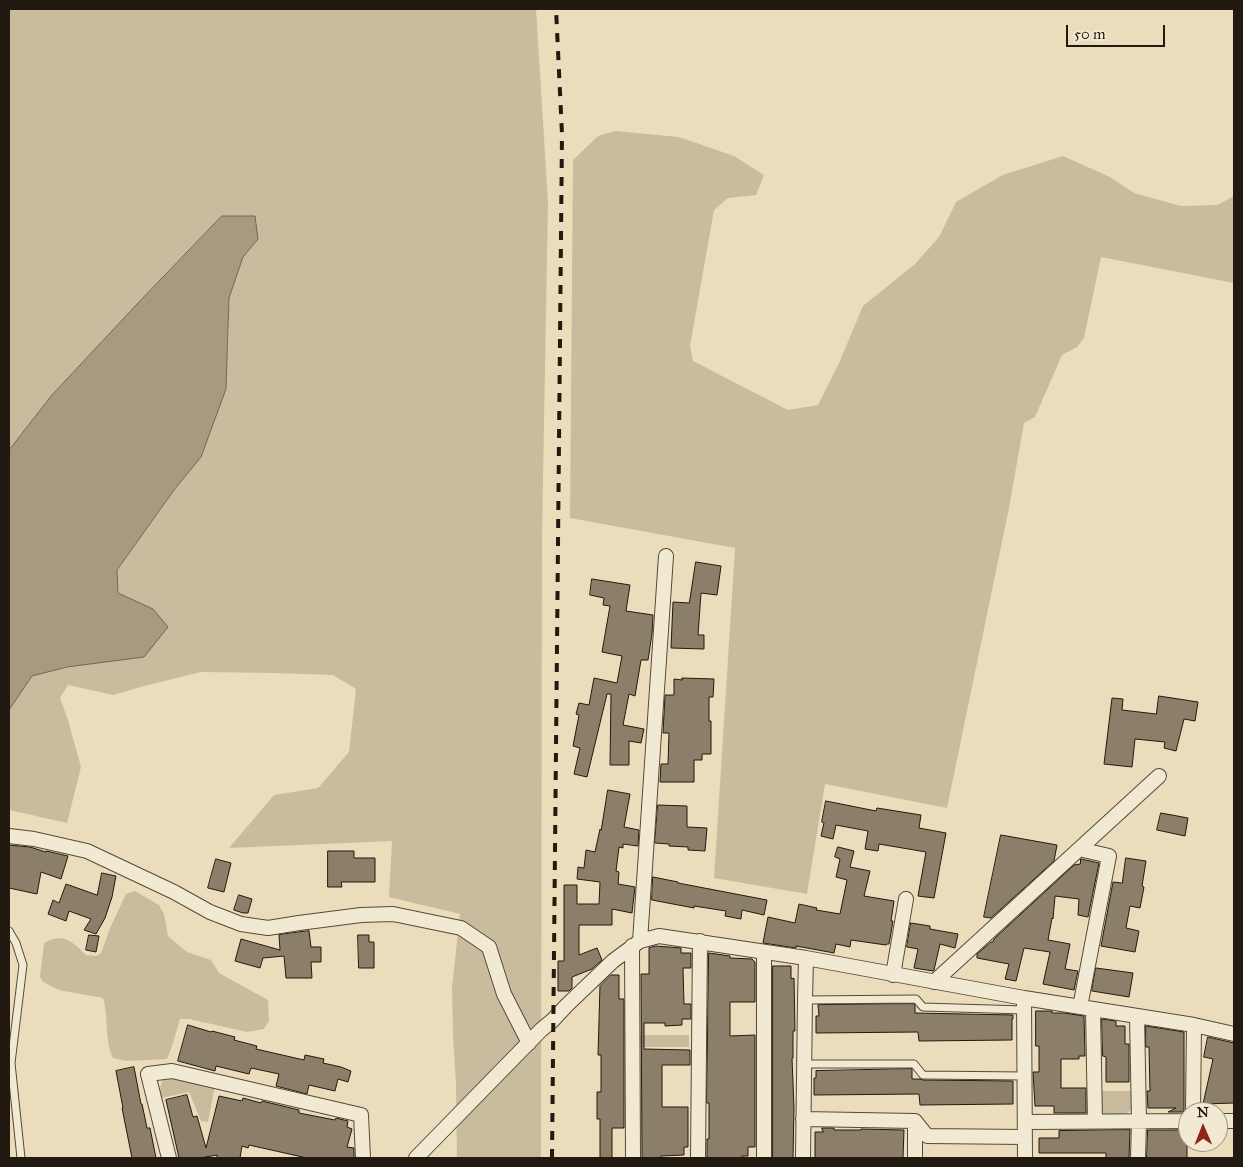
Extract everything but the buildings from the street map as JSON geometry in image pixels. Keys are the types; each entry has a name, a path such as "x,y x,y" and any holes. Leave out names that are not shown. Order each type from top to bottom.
{"street":[{"path":"633,1158 636,943 666,556"},
{"path":"934,982 1159,776"},
{"path":"9,836 34,839 87,851 174,892 210,912 241,924 268,928 361,915 393,914 461,928 489,947 504,994 529,1044"},
{"path":"1079,849 1109,856 1086,1008 1095,1121"},
{"path":"893,975 906,899"},
{"path":"416,1158 613,961 636,943 660,936 806,958 934,982 1024,1004 1086,1008 1194,1025 1234,1034"},
{"path":"698,1158 700,942"},
{"path":"764,952 764,1158"},
{"path":"803,1158 806,958"},
{"path":"1024,1004 1025,1158"},
{"path":"1137,1016 1138,1158"},
{"path":"1193,1102 1194,1025"},
{"path":"169,1158 148,1074 172,1071 361,1115 363,1158"},
{"path":"804,1119 915,1121 928,1136 1025,1137"},
{"path":"915,1121 915,1158"},
{"path":"1026,1122 1178,1121"}],"lane":[{"path":"9,932 16,943 23,965 10,1063 21,1158"},
{"path":"805,1000 916,999 923,1007 1024,1004"},
{"path":"804,1064 914,1064 923,1075 1025,1076"}],"shaded area":[{"path":"9,9 536,9 548,202 542,535 541,1158 457,1158 452,987 460,914 389,897 392,841 229,848 274,795 318,788 349,752 356,689 333,675 201,672 113,695 68,685 60,698 81,767 67,823 9,810 9,710 32,676 66,667 153,609 118,593 117,570 174,490 201,457 228,353 229,298 243,257 258,239 222,216 52,395 9,450"},
{"path":"615,131 679,137 734,156 764,175 756,195 728,198 714,210 690,346 693,361 788,410 818,405 839,363 863,306 915,264 939,237 956,202 1003,175 1063,156 1110,177 1134,193 1181,206 1217,205 1234,196 1234,283 1101,257 1084,338 1077,347 1062,355 1035,417 1024,423 1009,508 947,808 825,784 807,894 714,878 735,548 570,518 573,160 598,136"},
{"path":"222,216 255,216 258,239 243,257 229,298 226,389 201,457 174,490 117,570 118,593 153,609 168,627 144,657 67,667 32,676 9,710 9,450 52,395"},
{"path":"135,891 159,905 164,914 168,936 187,952 211,960 219,973 268,1000 269,1021 264,1029 247,1032 189,1019 180,1019 167,1059 126,1061 113,1058 108,1043 103,998 59,990 43,982 40,977 44,943 57,938 67,940 86,955 96,956 101,953 126,894"},
{"path":"638,1035 689,1035 689,1047 638,1047"},
{"path":"177,1077 215,1086 208,1122 201,1121 189,1092 162,1098 158,1093 163,1079"},
{"path":"1100,1091 1133,1091 1133,1109 1124,1115 1104,1114 1100,1110"}],"railway":[{"path":"552,1158 562,134 556,9"}]}
